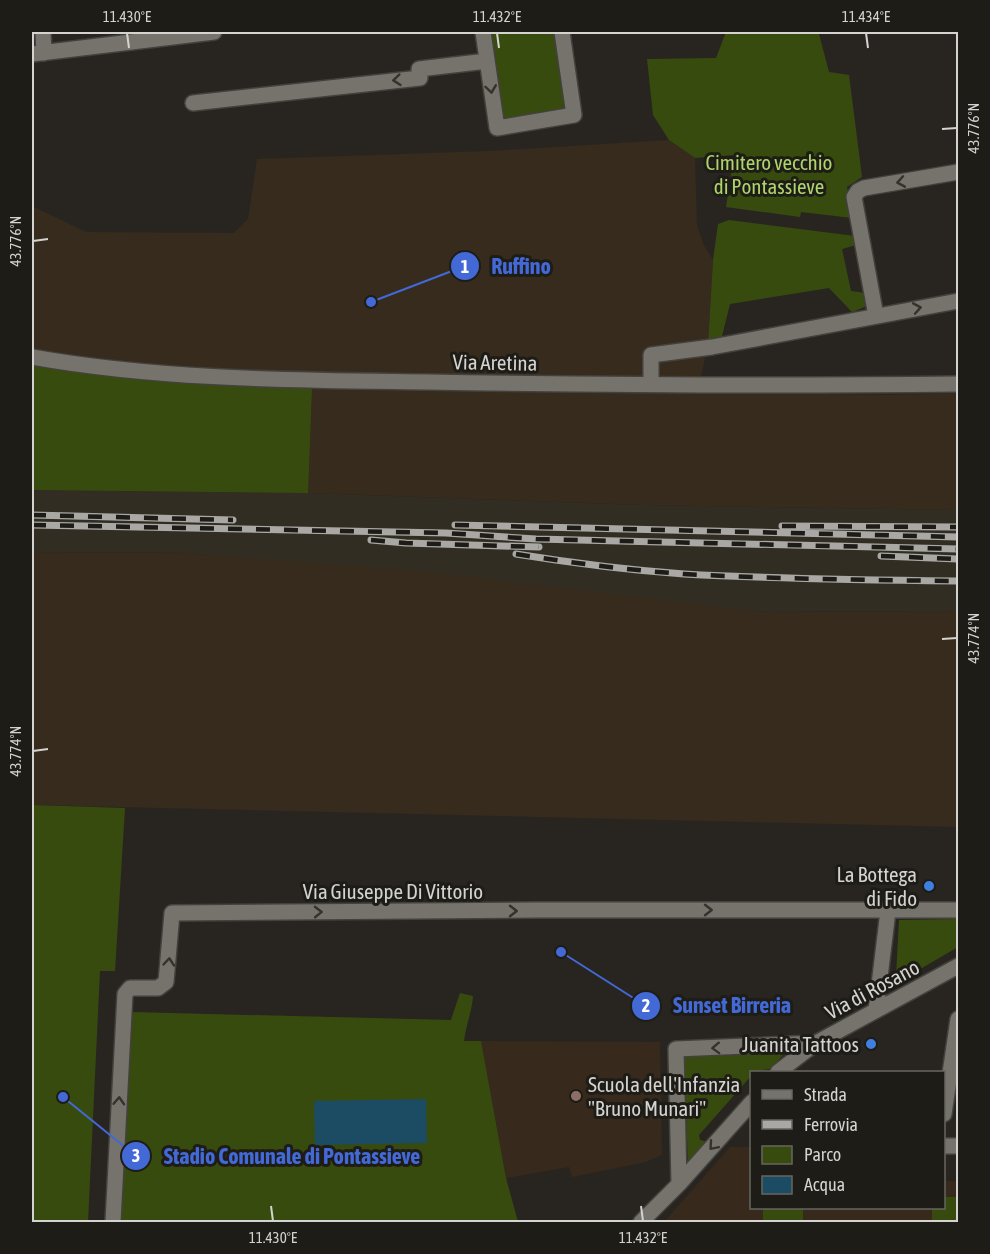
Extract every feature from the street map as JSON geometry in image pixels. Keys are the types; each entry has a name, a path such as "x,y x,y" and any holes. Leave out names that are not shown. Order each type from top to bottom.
{"street":[{"path":"43,32 38,53 207,32"},
{"path":"483,32 497,128 574,114 562,32"},
{"path":"194,103 420,78 419,69 487,61"},
{"path":"876,316 854,197 864,188 958,172"},
{"path":"651,383 651,355 712,347 958,301"},
{"name":"Via Aretina","path":"32,357 168,374 401,381 958,384"},
{"name":"Via Giuseppe Di Vittorio","path":"113,1222 125,994 130,988 158,988 166,982 172,914 536,910 958,910"},
{"path":"876,1010 888,910"},
{"name":"Via di Rosano","path":"779,1071 816,1043 958,966"},
{"path":"945,1107 958,1019"},
{"path":"678,1184 676,1049 816,1043"},
{"path":"641,1222 750,1104"}],"shaded area":[{"path":"669,140 695,158 697,225 703,243 713,260 708,344 698,392 891,395 958,393 958,510 643,505 308,493 32,490 32,206 86,232 234,233 248,219 257,159 489,151"},
{"path":"32,490 308,493 643,505 958,510 958,611 767,612 188,553 32,552"},
{"path":"32,552 188,553 414,570 767,612 958,611 958,827 32,805"},
{"name":"Scuola dell'Infanzia \"Bruno Munari\"","path":"481,1041 660,1042 662,1155 646,1162 572,1177 569,1167 506,1178"},
{"path":"730,1147 750,1147 750,1209 945,1209 945,1181 958,1181 958,1222 664,1222"}],"green space":[{"path":"490,32 556,32 566,111 501,119"},
{"name":"Cimitero vecchio di Pontassieve","path":"726,32 819,34 829,72 849,75 862,177 847,187 852,218 801,212 800,217 726,207 734,155 695,158 669,140 653,115 647,59 716,58"},
{"path":"729,220 855,236 856,245 842,249 851,291 865,293 867,306 852,312 829,288 730,304 720,344 708,344 713,260 718,224"},
{"path":"32,364 136,378 312,387 308,493 32,490"},
{"path":"32,805 125,808 115,971 100,971 88,1222 32,1222"},
{"path":"958,919 958,947 903,979 896,978 899,920"},
{"path":"460,993 473,996 464,1041 481,1041 506,1178 518,1222 119,1222 131,1012 451,1020"},
{"path":"784,1054 770,1069 750,1071 750,1077 699,1135 700,1140 708,1142 688,1163 684,1056"},
{"path":"945,1197 958,1197 958,1222 932,1222 932,1209 945,1209"},
{"path":"763,1209 803,1209 803,1222 763,1222"}],"water":[{"path":"426,1099 427,1143 315,1145 314,1101"}],"railway":[{"path":"32,515 233,520"},
{"path":"32,525 446,533 536,539 958,549"},
{"path":"455,525 958,537"},
{"path":"782,526 958,527"},
{"path":"371,540 539,547"},
{"path":"516,554 600,566 684,574 958,581"},
{"path":"881,556 958,559"}],"place":[{"name":"Ruffino","path":"371,302"},
{"name":"La Bottega di Fido","path":"929,886"},
{"name":"Sunset Birreria","path":"561,952"},
{"name":"Juanita Tattoos","path":"871,1044"},
{"name":"Scuola dell'Infanzia \"Bruno Munari\"","path":"576,1096"},
{"name":"Stadio Comunale di Pontassieve","path":"63,1097"}]}
